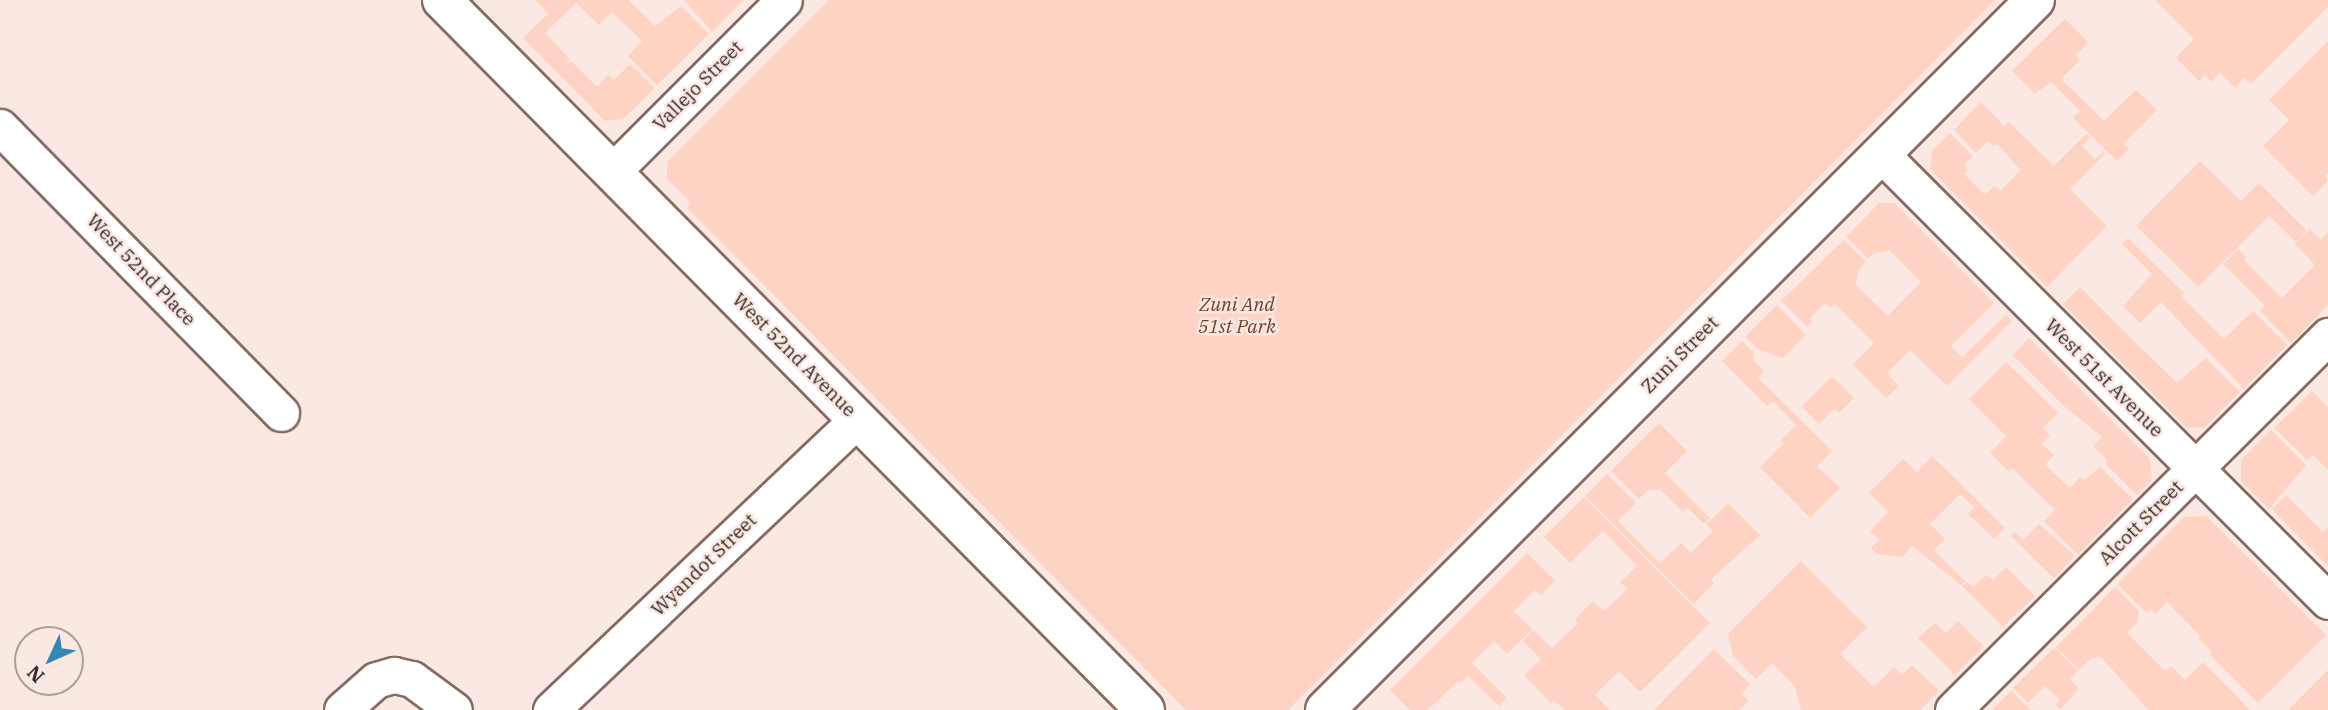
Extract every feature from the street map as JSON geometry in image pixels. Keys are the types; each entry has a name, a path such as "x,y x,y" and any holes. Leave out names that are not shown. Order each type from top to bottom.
{"street":[{"name":"West 52nd Avenue","path":"442,0 1146,710"},
{"name":"Vallejo Street","path":"612,172 784,0"},
{"name":"Zuni Street","path":"1325,710 2035,0"},
{"name":"West 52nd Place","path":"0,127 281,413"},
{"name":"West 51st Avenue","path":"1881,154 2328,601"},
{"name":"Alcott Street","path":"1953,710 2328,336"},
{"name":"Wyandot Street","path":"551,710 858,419"},
{"path":"342,710 376,680 394,675 412,678 454,710"}],"green space":[{"path":"535,0 628,0 655,26 681,6 709,34 657,85 628,56 642,41 612,12 599,25 576,3 545,33 570,59 565,65 571,61 597,87 608,75 614,80 630,64 655,88 623,119 605,121 523,38 548,14"},
{"path":"684,0 744,0 712,32"},
{"name":"Zuni And 51st Park","path":"829,0 1995,0 1288,710 1186,710 687,208 691,203 667,179 667,162"},
{"path":"2155,0 2328,0 2328,7 2251,84 2244,78 2235,88 2220,73 2211,82 2205,75 2199,81 2176,58 2194,39"},
{"path":"2065,19 2088,42 2076,55 2080,60 2061,79 2104,121 2136,90 2157,110 2124,143 2129,149 2117,161 2073,118 2080,111 2051,82 2035,94 2012,71"},
{"path":"2328,41 2328,172 2325,175 2328,181 2313,196 2263,146 2289,120 2269,100"},
{"path":"1981,102 2004,126 2009,122 2054,166 2086,134 2090,137 2082,146 2095,159 2103,151 2105,154 2070,189 2107,226 2047,287 1930,169 1932,151 1950,133 1973,156 1964,165 1968,170 1964,174 1985,195 1994,186 2000,191 2021,170 1997,144 1994,146 1988,141 1976,153 1954,130"},
{"path":"2200,161 2241,201 2259,183 2307,231 2296,242 2269,216 2198,287 2136,226"},
{"path":"1879,203 1894,203 1994,303 1951,346 1962,357 2006,315 2012,321 1947,386 1910,350 1887,373 1899,386 1886,398 1853,365 1874,343 1835,304 1831,308 1825,303 1810,318 1812,322 1807,327 1781,301 1844,240 1866,262 1860,269 1855,284 1888,316 1921,282 1889,250 1873,254 1868,259 1846,237"},
{"path":"2310,229 2321,239 2328,232 2328,305 2291,343 2260,311 2265,306 2223,264 2238,249 2246,257 2244,260 2282,298 2315,265 2295,244"},
{"path":"2128,238 2184,293 2182,297 2224,339 2253,311 2287,345 2244,389 2161,302 2140,323 2123,306 2152,274 2122,244"},
{"path":"2080,287 2177,383 2206,358 2240,392 2204,428 2186,427 2063,304"},
{"path":"1777,305 1806,335 1783,358 1758,349 1745,337"},
{"path":"2029,338 2150,459 2152,480 2137,495 2105,463 2107,460 2093,446 2102,437 2064,406 2013,355"},
{"path":"1742,341 1754,352 1753,360 1764,371 1758,378 1832,451 1817,466 1840,488 1810,518 1760,467 1784,443 1781,440 1796,425 1773,401 1767,406 1722,361"},
{"path":"2006,362 2058,413 2043,428 2050,435 2042,444 2054,455 2045,465 2070,488 2080,477 2084,480 2100,467 2133,499 2078,555 2044,521 2055,510 2012,468 2008,471 1990,453 2006,436 1969,399"},
{"path":"1832,376 1854,398 1839,413 1834,409 1819,424 1802,406"},
{"path":"2312,391 2328,407 2328,470 2313,455 2307,460 2274,428"},
{"path":"1659,423 1687,451 1665,473 1710,518 1704,524 1688,508 1683,512 1660,489 1648,490 1639,499 1611,471"},
{"path":"2271,430 2306,465 2269,509 2241,481 2241,460"},
{"path":"1932,456 2005,528 1994,539 1968,514 1974,507 1960,494 1930,524 1945,539 1934,550 1965,581 1961,585 1912,546 1902,557 1877,554 1871,548 1879,540 1870,531 1888,512 1869,493 1903,459 1917,472"},
{"path":"1607,474 1636,503 1618,521 1660,563 1681,543 1691,553 1713,531 1706,524 1728,503 1760,535 1711,579 1714,583 1694,604 1585,496"},
{"path":"2286,495 2323,532 2328,528 2328,566 2272,509"},
{"path":"1584,497 1710,623 1640,692 1619,671 1595,695 1610,710 1564,710 1554,700 1551,703 1524,675 1541,659 1523,641 1533,630 1552,648 1578,623 1575,619 1593,601 1604,611 1627,589 1620,582 1637,566 1603,531 1570,563 1544,537"},
{"path":"2206,516 2326,635 2258,703 2210,655 2212,652 2198,638 2200,636 2167,602 2155,614 2151,609 2147,613 2117,584 2184,517"},
{"path":"2039,524 2075,556 2054,578 2011,536 2015,532 2023,540"},
{"path":"1527,553 1555,581 1541,595 1535,590 1514,611 1532,629 1507,654 1494,641 1472,663 1507,698 1499,706 1468,676 1461,683 1458,681 1428,710 1410,710 1390,690"},
{"path":"1801,561 1867,627 1840,654 1874,687 1894,667 1902,675 1912,665 1939,691 1920,710 1801,710 1795,687 1772,663 1756,679 1733,656 1728,634"},
{"path":"2006,567 2035,596 2003,627 1962,586 1967,582 1973,587 1986,575 1993,580"},
{"path":"2115,587 2139,611 2138,622 2127,633 2165,671 2171,666 2185,680 2203,662 2250,710 2148,710 2101,657 2091,658 2079,670 2056,647"},
{"path":"1958,621 1984,646 1955,675 1918,638 1935,623 1946,633"},
{"path":"2054,648 2078,671 2070,679 2078,688 2076,693 2060,710 2055,705 2060,700 2045,686 2028,703 2013,688"},
{"path":"1714,649 1750,684 1741,694 1749,701 1740,710 1654,710"},
{"path":"2328,670 2328,710 2288,710"},
{"path":"2011,691 2031,710 1992,710"}]}
